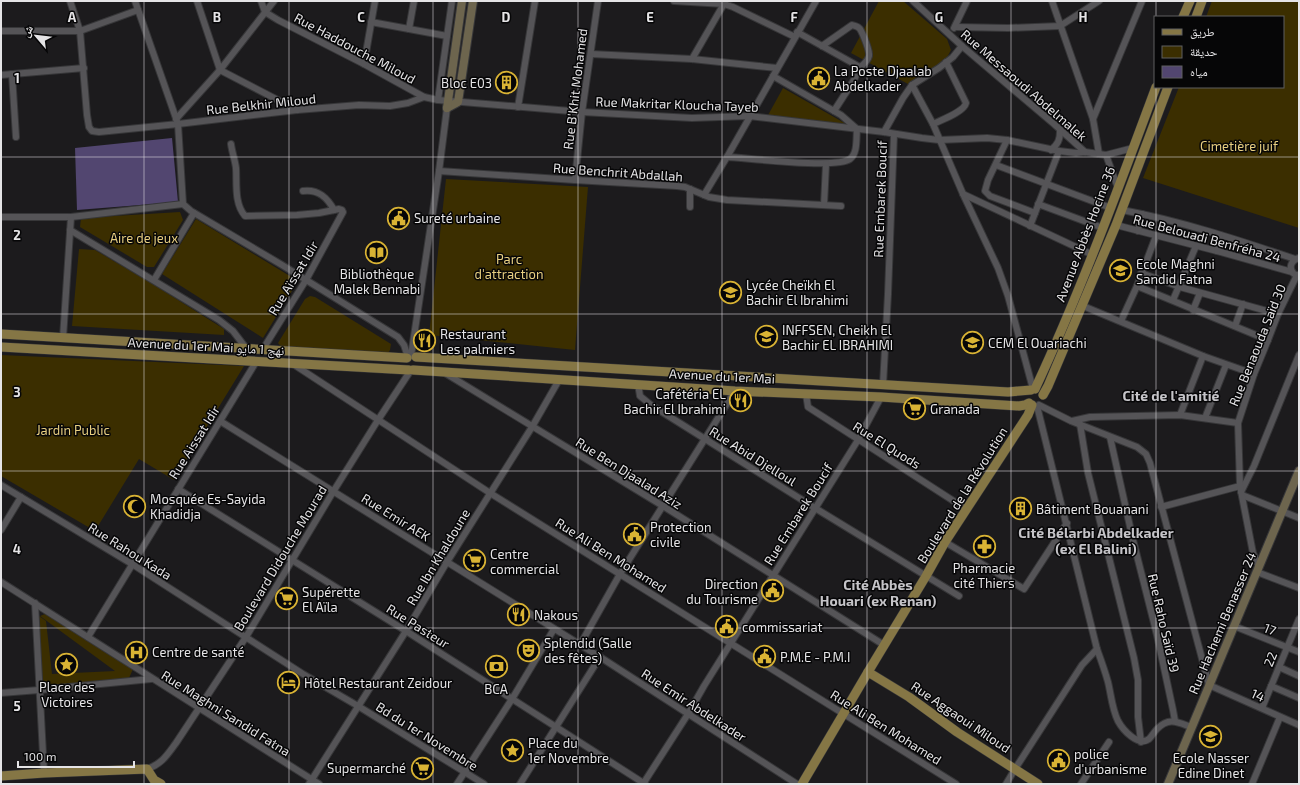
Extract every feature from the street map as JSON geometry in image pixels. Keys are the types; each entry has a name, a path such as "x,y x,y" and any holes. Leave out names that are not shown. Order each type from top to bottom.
{"main road":[{"path":"462,1 447,104 458,102 473,1"},
{"path":"1183,16 1190,1"},
{"path":"1196,16 1202,1"},
{"name":"Avenue Abbès Hocine 36","path":"1035,391 1093,255 1156,88"},
{"name":"Avenue Abbès Hocine 36","path":"1035,391 1048,386 1116,225 1168,88"},
{"name":"Avenue du 1er Mai نهج 1 مايو","path":"1,334 410,357"},
{"name":"Avenue du 1er Mai نهج 1 مايو","path":"1,347 411,370"},
{"path":"256,362 263,349"},
{"path":"410,357 404,363 406,367 411,370"},
{"name":"Avenue du 1er Mai","path":"410,357 1008,392 1035,391"},
{"name":"Avenue du 1er Mai","path":"411,370 735,391 882,397 1019,406 1034,405"},
{"path":"638,384 639,370"},
{"path":"806,394 807,380"},
{"path":"882,397 883,385"},
{"path":"1035,391 1043,401 1034,405 1027,396 1035,391"},
{"name":"Boulevard de la Révolution","path":"802,784 945,542 1034,405"},
{"name":"Rue Hachemi Benasser 24","path":"1168,784 1299,471"},
{"name":"Rue Aggaoui Miloud","path":"868,672 909,697 957,732 1038,784"},
{"path":"1,776 147,769 156,783"}],"street":[{"path":"1,75 84,68 80,31 70,1"},
{"path":"135,1 177,122 183,204"},
{"path":"197,1 220,70 297,110"},
{"path":"261,1 265,12"},
{"path":"177,122 274,1"},
{"path":"364,64 374,1"},
{"path":"409,29 414,1"},
{"path":"438,100 452,1"},
{"path":"518,107 535,1"},
{"name":"Rue B'Khit Mohamed","path":"575,180 582,112 598,1"},
{"path":"674,1 725,3 822,46 858,66 859,68"},
{"path":"704,195 816,1"},
{"name":"Rue Messaoudi Abdelmalek","path":"913,1 962,46 1085,152"},
{"path":"949,34 956,27 967,1"},
{"path":"1052,1 1093,119 1099,154"},
{"path":"956,27 1008,28 1060,26 1100,1"},
{"path":"1093,119 1142,1"},
{"path":"692,59 725,3"},
{"path":"1,31 80,31 138,10"},
{"name":"Rue Haddouche Miloud","path":"265,12 424,97 438,100 447,104"},
{"path":"371,22 447,36"},
{"path":"822,46 852,25 860,28 869,51 869,57 859,68 854,80 834,111"},
{"path":"884,132 912,86 946,62 962,46"},
{"path":"590,54 692,59 777,68"},
{"path":"932,124 961,110 965,106 966,100 946,62"},
{"name":"Rue Belkhir Miloud","path":"84,68 89,127 92,131 99,132 177,122 297,110 359,105 390,106 408,103 424,97"},
{"path":"12,74 16,137"},
{"path":"727,157 826,164 846,161 854,155 857,129 834,111 773,76"},
{"path":"912,86 932,124 998,268 1008,296 1035,391"},
{"name":"Rue Makritar Kloucha Tayeb","path":"458,102 582,112 692,118 749,116 939,140 987,138 1007,140 1059,152 1085,152 1106,155"},
{"path":"410,357 439,171 447,104"},
{"path":"1051,150 1057,145 1060,138 1060,131"},
{"name":"Rue Embarek Boucif","path":"883,385 894,134"},
{"path":"1007,140 986,188 987,194 1035,214"},
{"path":"230,144 236,167 237,198 240,211 245,216 298,215 334,210 329,200 323,195 310,190 303,191"},
{"path":"1118,188 1106,155 1133,148"},
{"path":"1030,226 1045,184 1059,152"},
{"path":"824,205 826,164"},
{"path":"996,165 1111,208"},
{"name":"Rue Benchrit Abdallah","path":"439,171 677,186 690,189 710,197 727,200 841,206"},
{"path":"690,189 690,207"},
{"path":"963,194 1093,255"},
{"path":"1,217 71,217 183,204 194,213 398,337 410,357"},
{"path":"1038,204 1103,228"},
{"name":"Rue Aïssat Idir","path":"263,349 306,280 343,212 339,209 334,210"},
{"name":"Rue Belouadi Benfréha 24","path":"1122,210 1220,235 1297,259"},
{"path":"154,280 194,213"},
{"path":"1138,231 1142,214"},
{"path":"63,338 71,217"},
{"name":"Rue Belouadi Benfréha 24","path":"1116,225 1217,250 1296,274"},
{"path":"70,230 219,320 233,331 246,348"},
{"path":"1217,250 1220,235"},
{"path":"1121,321 1137,286 1156,236"},
{"path":"1173,300 1180,287 1196,246"},
{"name":"Rue Benaouda Saïd 30","path":"1258,569 1241,491 1238,423 1254,374 1296,274 1290,267 1291,264 1297,259"},
{"path":"1141,273 1200,293 1278,314"},
{"path":"1137,286 1268,340"},
{"path":"1193,310 1200,293"},
{"path":"1234,326 1243,304"},
{"path":"1082,306 1203,356 1254,374"},
{"path":"1241,491 1254,466 1299,355"},
{"path":"1180,415 1203,356"},
{"name":"Rue Aissat Idir","path":"88,637 256,362"},
{"path":"293,364 378,420"},
{"path":"1204,418 1226,365"},
{"name":"Boulevard Didouche Mourad","path":"147,769 156,766 164,759 176,743 246,637 333,492 411,370"},
{"name":"Rue Ben Djaalad Aziz","path":"444,372 663,506 884,645"},
{"name":"Rue Ibn Khaldoune","path":"310,782 406,631 447,562 532,427 559,380"},
{"name":"Rue Abid Djelloul","path":"638,384 640,396 644,399 815,508 959,596"},
{"path":"580,645 620,574 735,391"},
{"name":"Rue El Quods","path":"806,394 808,407 966,508"},
{"name":"Rue Embarek Boucif","path":"644,784 858,440 882,397"},
{"path":"1034,405 1070,421 1137,447 1146,454 1150,463 1209,685"},
{"path":"1034,405 1067,523 1097,649 1108,681 1118,720 1128,734 1141,742 1147,740 1160,726 1168,722 1175,721 1191,727"},
{"path":"1070,421 1090,417 1180,415 1238,423"},
{"name":"Rue Ali Ben Mohamed","path":"378,420 490,493 956,784"},
{"name":"Rue Emir AEK","path":"220,421 580,645"},
{"path":"1080,424 1088,473 1134,658 1138,680 1138,717 1141,742"},
{"name":"Rue Raho Saïd 39","path":"1110,437 1133,540 1157,635 1175,721"},
{"name":"Rue Rahou Kada","path":"1,485 132,564 303,674 358,706"},
{"name":"Rue Pasteur","path":"178,489 406,631 644,784"},
{"path":"1161,507 1241,491 1282,512 1299,518"},
{"path":"1,530 22,497"},
{"path":"945,542 1024,589 1067,523"},
{"path":"1258,569 1299,588"},
{"name":"Rue Maghni Sandid Fatna","path":"1,582 199,708 310,782 319,784"},
{"path":"35,603 44,773"},
{"name":"22","path":"1262,708 1299,619"},
{"name":"17","path":"1234,626 1299,652"},
{"path":"457,784 512,699 554,629"},
{"name":"Rue Emir Abdelkader","path":"580,645 797,784"},
{"path":"1006,784 1082,665 1097,649"},
{"path":"520,784 600,657"},
{"path":"1279,667 1299,676"},
{"path":"1,693 152,679"},
{"name":"14","path":"1209,685 1299,725"},
{"path":"1271,686 1299,698"},
{"name":"Bd du 1er Novembre","path":"358,706 484,784"},
{"path":"1252,784 1280,717"},
{"path":"1081,784 1110,742"}],"green space":[{"path":"879,1 903,1 947,39 951,50 945,61 908,84 851,53"},
{"name":"Cimetière juif","path":"1212,1 1299,1 1299,228 1143,178 1179,88 1284,88 1284,16 1206,16"},
{"path":"783,88 848,125 767,117"},
{"name":"Parc d'attraction","path":"446,179 588,187 575,350 429,335"},
{"name":"Aire de jeux","path":"180,212 183,220 154,267 147,267 80,227 81,218"},
{"path":"196,219 298,281 263,338 162,274"},
{"path":"79,249 95,250 151,283 224,329 224,335 72,326"},
{"path":"310,296 315,297 391,344 387,355 282,348 278,343 305,299"},
{"name":"Jardin Public","path":"1,355 244,366 174,480 139,459 95,531 1,476"},
{"path":"45,614 133,669 129,678 41,688 37,617 39,616 46,621 52,674 115,671 40,616"}],"water":[{"path":"172,138 178,202 77,210 75,148"}],"place":[{"name":"La Poste Djaalab Abdelkader","path":"818,78"},
{"name":"Bloc E03","path":"507,83"},
{"name":"Sureté urbaine","path":"398,218"},
{"name":"Bibliothèque Malek Bennabi","path":"377,252"},
{"name":"Ecole Maghni Sandid Fatna","path":"1120,271"},
{"name":"Lycée Cheïkh El Bachir El Ibrahimi","path":"731,292"},
{"name":"INFFSEN, Cheikh El Bachir EL IBRAHIMI","path":"766,337"},
{"name":"Restaurant Les palmiers","path":"425,341"},
{"name":"CEM El Ouariachi","path":"972,343"},
{"name":"Cafétéria EL Bachir El Ibrahimi","path":"741,401"},
{"name":"Granada","path":"915,409"},
{"name":"Mosquée Es-Sayida Khadidja","path":"134,506"},
{"name":"Bâtiment Bouanani","path":"1020,509"},
{"name":"Protection civile","path":"635,534"},
{"name":"Pharmacie cité Thiers","path":"984,546"},
{"name":"Centre commercial","path":"474,561"},
{"name":"Direction du Tourisme","path":"773,591"},
{"name":"Supérette El Aïla","path":"286,599"},
{"name":"Nakous","path":"518,615"},
{"name":"commissariat","path":"726,627"},
{"name":"Splendid (Salle des fêtes)","path":"528,650"},
{"name":"Centre de santé","path":"137,652"},
{"name":"P.M.E - P.M.I","path":"765,657"},
{"name":"Place des Victoires","path":"67,665"},
{"name":"BCA","path":"496,667"},
{"name":"Hôtel Restaurant Zeidour","path":"289,683"},
{"name":"Ecole Nasser Edine Dinet","path":"1211,736"},
{"name":"Place du 1er Novembre","path":"512,750"},
{"name":"police d'urbanisme","path":"1058,761"},
{"name":"Supermarché","path":"422,768"}],"district":[{"name":"Cité de l'amitié","path":"1171,395"},
{"name":"Cité Bélarbi Abdelkader (ex El Balini)","path":"1096,540"},
{"name":"Cité Abbès Houari (ex Renan)","path":"878,592"}]}
